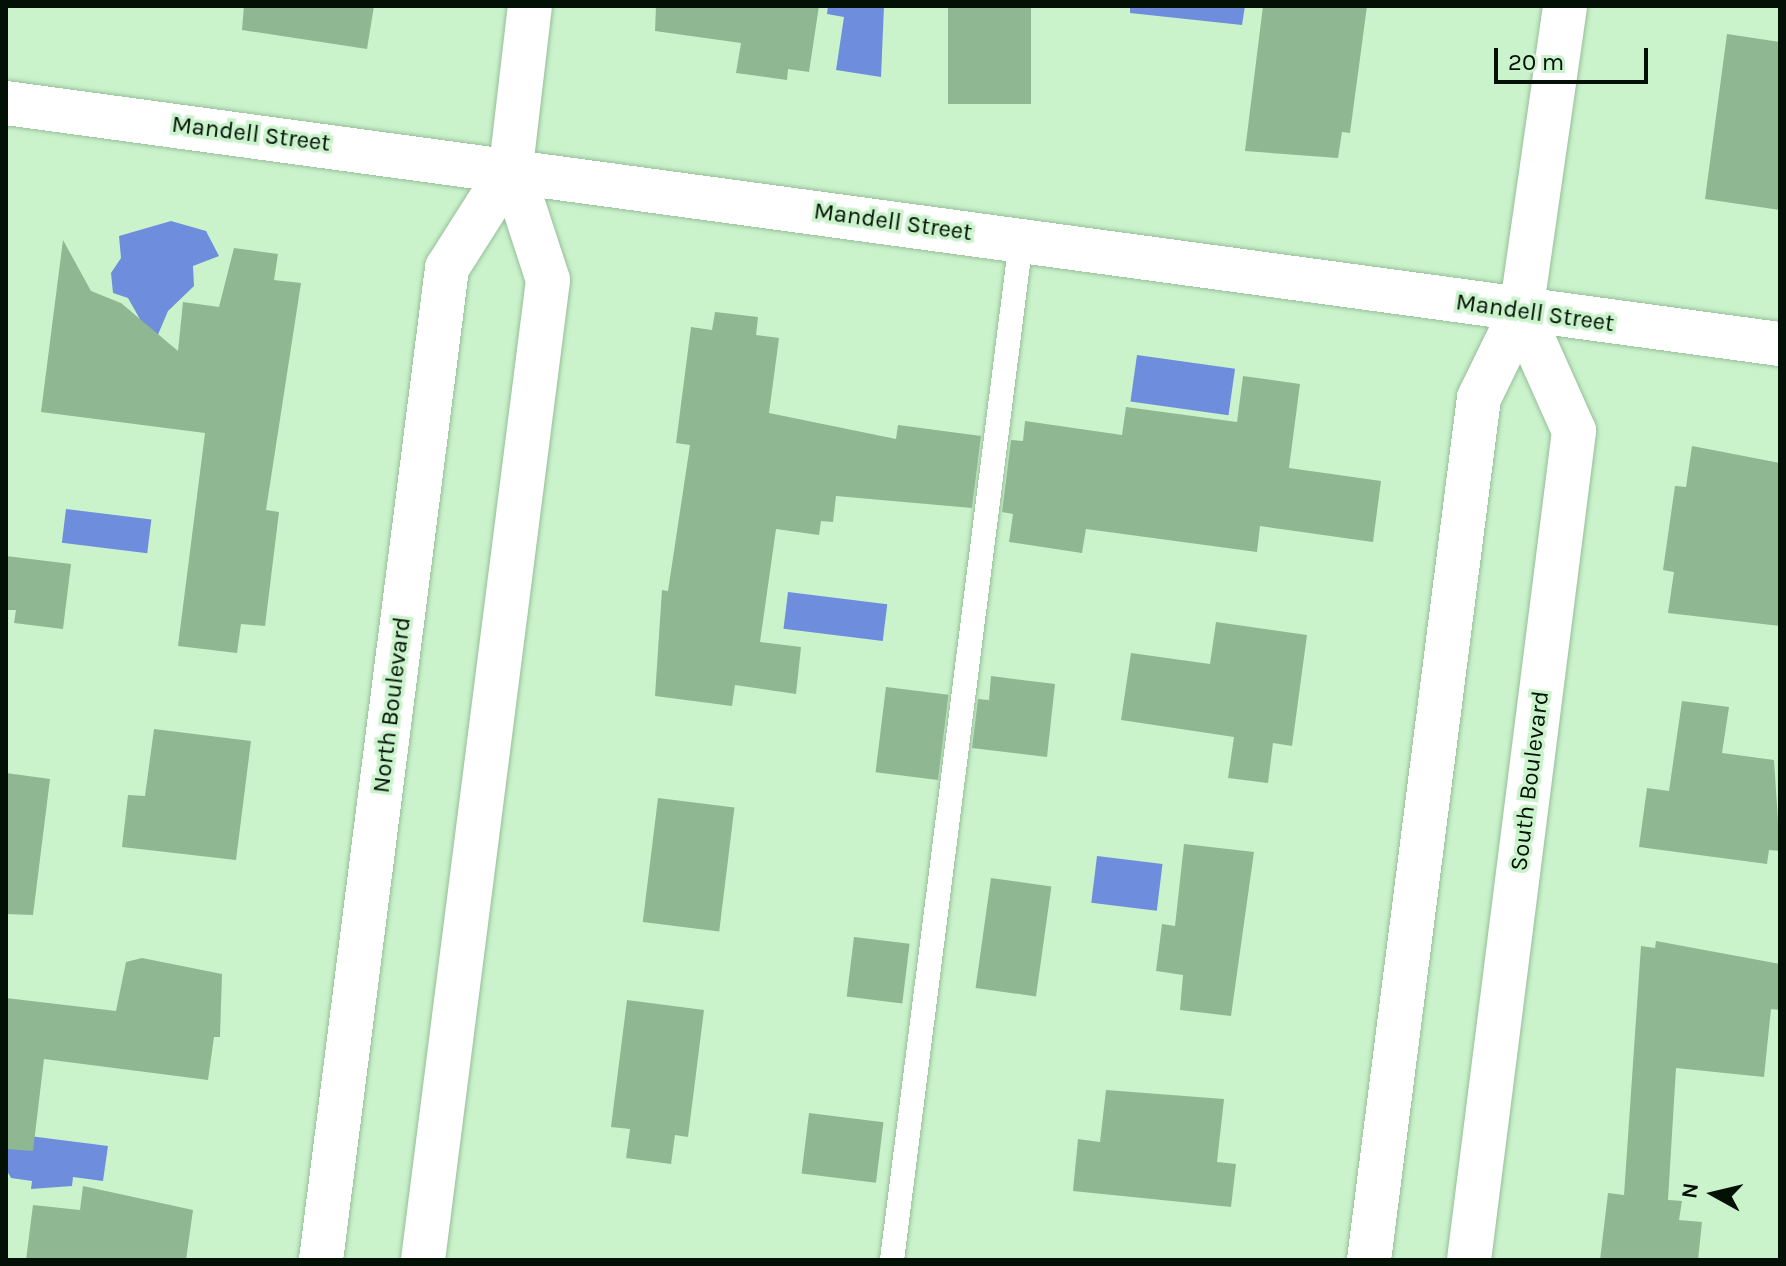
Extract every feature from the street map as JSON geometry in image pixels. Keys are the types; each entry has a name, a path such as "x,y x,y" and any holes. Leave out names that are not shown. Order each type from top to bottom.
{"street":[{"name":"North Boulevard","path":"423,1260 548,280 511,167 530,6"},
{"path":"1369,1260 1479,398 1521,312 1565,6"},
{"name":"Mandell Street","path":"6,103 511,167 1521,312 1780,344"},
{"name":"North Boulevard","path":"321,1260 447,268 511,167"},
{"name":"South Boulevard","path":"1469,1260 1574,431 1521,312"}],"lane":[{"path":"892,1260 1021,241"}],"water":[{"path":"828,6 884,6 881,77 836,70 844,17 827,14"},
{"path":"1130,6 1245,6 1242,25 1130,13"},
{"path":"171,221 206,231 219,256 193,266 194,286 168,311 154,344 128,298 113,293 111,273 121,258 119,236"},
{"path":"1137,355 1235,369 1228,415 1130,402"},
{"path":"66,509 151,519 147,553 62,543"},
{"path":"788,592 887,604 883,641 783,629"},
{"path":"1097,856 1163,864 1157,911 1091,903"},
{"path":"6,1133 108,1146 103,1181 73,1177 72,1186 31,1189 32,1181 11,1178 6,1169"}],"building":[{"path":"244,6 374,6 367,49 242,30"},
{"path":"656,6 819,6 809,72 788,69 787,80 736,73 741,43 655,31"},
{"path":"948,6 1031,6 1031,104 948,104"},
{"path":"1263,6 1367,6 1350,133 1342,132 1338,158 1245,151"},
{"path":"1727,34 1780,42 1780,210 1705,199"},
{"path":"63,240 91,291 121,303 178,351 183,302 219,307 234,248 278,254 274,280 301,283 266,510 279,512 265,626 241,624 237,653 178,646 205,433 41,412"},
{"path":"715,312 758,317 756,335 779,338 769,413 896,439 898,425 981,436 972,508 836,496 833,522 821,521 819,535 776,529 760,642 801,647 796,694 735,685 732,706 655,696 662,590 668,591 690,445 676,443 691,327 712,330"},
{"path":"1243,376 1300,384 1289,468 1381,481 1373,542 1260,526 1257,552 1086,529 1082,553 1009,542 1013,514 1002,512 1011,440 1023,441 1025,421 1122,435 1126,407 1237,422"},
{"path":"1692,446 1780,463 1780,626 1668,613 1674,572 1663,570 1675,486 1686,487"},
{"path":"6,556 71,564 63,629 14,623 16,610 6,610"},
{"path":"1216,622 1307,635 1292,746 1273,743 1268,783 1228,778 1234,737 1121,720 1131,653 1210,664"},
{"path":"991,676 1055,684 1047,757 972,748 978,699 989,700"},
{"path":"886,687 949,695 938,780 876,772"},
{"path":"1682,701 1729,707 1722,753 1774,760 1780,851 1769,850 1767,864 1639,847 1647,788 1669,791"},
{"path":"154,729 251,741 236,860 122,847 128,795 145,796"},
{"path":"6,773 50,779 33,915 6,914"},
{"path":"658,798 734,807 719,931 643,922"},
{"path":"1184,844 1254,852 1231,1016 1180,1010 1183,975 1156,971 1162,924 1175,926"},
{"path":"991,878 1051,886 1036,996 976,988"},
{"path":"854,937 910,944 902,1003 847,997"},
{"path":"1656,941 1780,964 1780,1010 1771,1009 1764,1077 1676,1068 1668,1200 1682,1201 1679,1220 1702,1222 1698,1260 1600,1260 1608,1193 1624,1195 1641,946 1655,948"},
{"path":"142,958 222,974 220,1037 214,1037 208,1080 44,1059 33,1151 6,1149 6,998 116,1011 126,962"},
{"path":"627,1000 704,1010 688,1137 675,1135 671,1164 626,1158 630,1129 611,1127"},
{"path":"1106,1090 1224,1099 1217,1162 1236,1164 1231,1207 1073,1191 1078,1139 1100,1142"},
{"path":"809,1113 883,1122 876,1183 802,1174"},
{"path":"83,1186 193,1210 186,1260 26,1260 33,1205 80,1210"}]}
